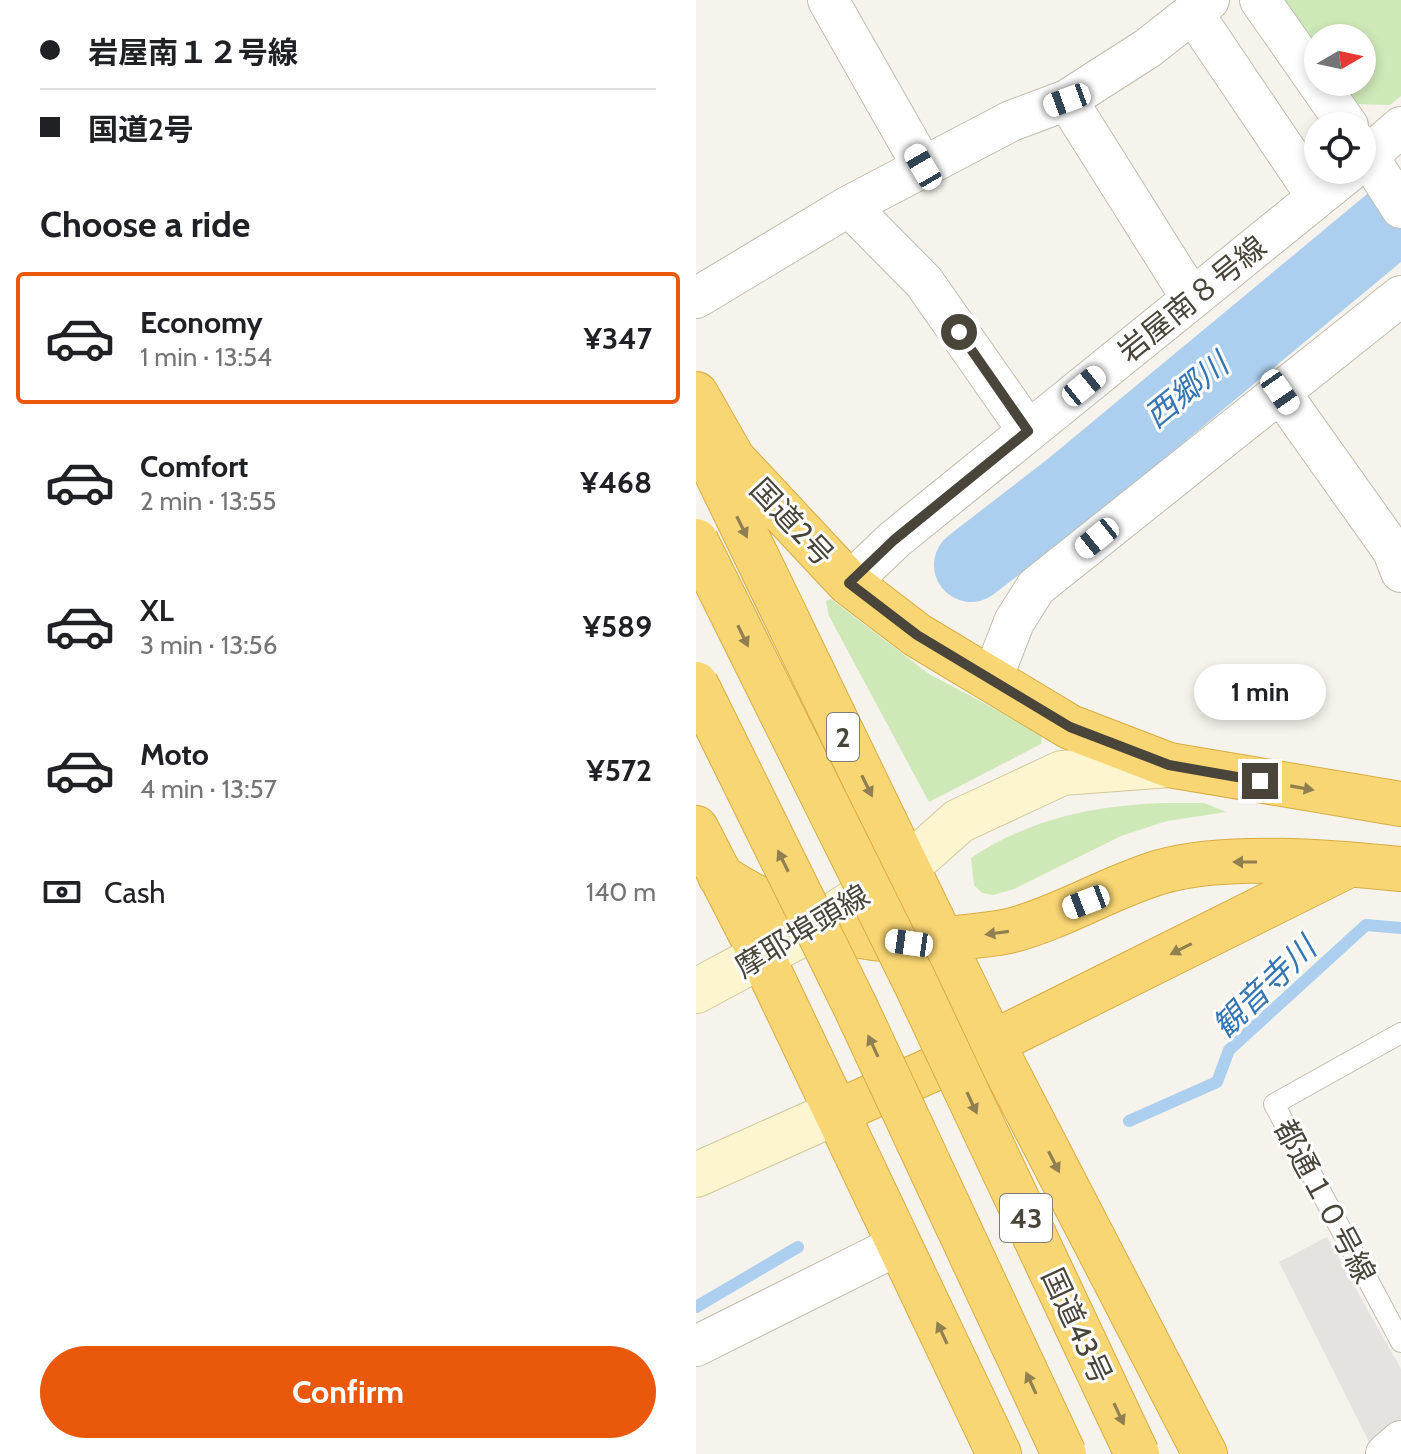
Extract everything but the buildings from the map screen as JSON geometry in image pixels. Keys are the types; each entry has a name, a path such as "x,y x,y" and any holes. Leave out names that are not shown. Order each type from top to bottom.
{"highway":[{"name":"国道2号","path":"696,394 733,459 849,583 917,635 1070,727 1169,765 1401,804"},
{"name":"国道2号","path":"696,431 992,1043"},
{"name":"2","path":"696,541 915,982"},
{"name":"43","path":"696,684 855,1006 1064,1454"},
{"path":"696,828 763,958 999,1454"},
{"path":"720,876 765,905 817,926 834,932 909,943 1012,931 1161,872 1234,862 1351,864 1401,869"},
{"path":"837,1112 992,1043 1351,864"},
{"name":"国道43号","path":"915,982 1137,1454"},
{"name":"43","path":"992,1043 1205,1454"}],"main road":[{"name":"摩耶埠頭線","path":"696,991 763,958 817,926 906,868 959,821 1062,773 1115,766 1169,765"},
{"path":"696,1175 837,1112"}],"street":[{"path":"828,0 923,167"},
{"path":"1260,0 1332,112"},
{"path":"696,298 849,206 1011,121 1067,100 1148,48 1201,6 1317,197"},
{"path":"1067,100 1192,299"},
{"name":"岩屋南８号線","path":"1376,142 1401,127"},
{"path":"1376,175 1401,208"},
{"name":"岩屋南８号線","path":"849,583 894,540 1317,197 1329,184"},
{"path":"849,206 924,282 1028,431"},
{"path":"992,679 1014,622 1036,587 1401,296"},
{"path":"1280,392 1393,551 1401,572"},
{"path":"696,1346 900,1244"},
{"path":"1386,1454 1401,1441"}],"lane":[{"name":"都通１０号線","path":"1401,1033 1274,1104 1401,1342"}],"green space":[{"path":"1282,0 1401,0 1401,96 1390,105 1355,104 1349,96 1376,96 1376,24 1304,24 1304,31"},
{"path":"831,599 929,674 1042,734 1041,744 929,802 829,616 826,601"},
{"path":"1167,803 1204,803 1226,812 1167,821 1121,836 1014,889 993,895 982,893 974,885 971,858 1017,833 1065,816 1090,811"}],"shaded area":[{"path":"1327,1237 1401,1369 1401,1431 1374,1452 1279,1262"}],"waterway":[{"name":"西郷川","path":"971,565 1072,487 1401,214"},
{"name":"観音寺川","path":"1129,1121 1217,1082 1229,1050 1366,925 1401,928"},
{"name":"観音寺川","path":"696,1307 798,1247"}],"route":[{"path":"959,332 1028,431 894,540 849,583 917,635 1070,727 1169,765 1260,781"}]}
